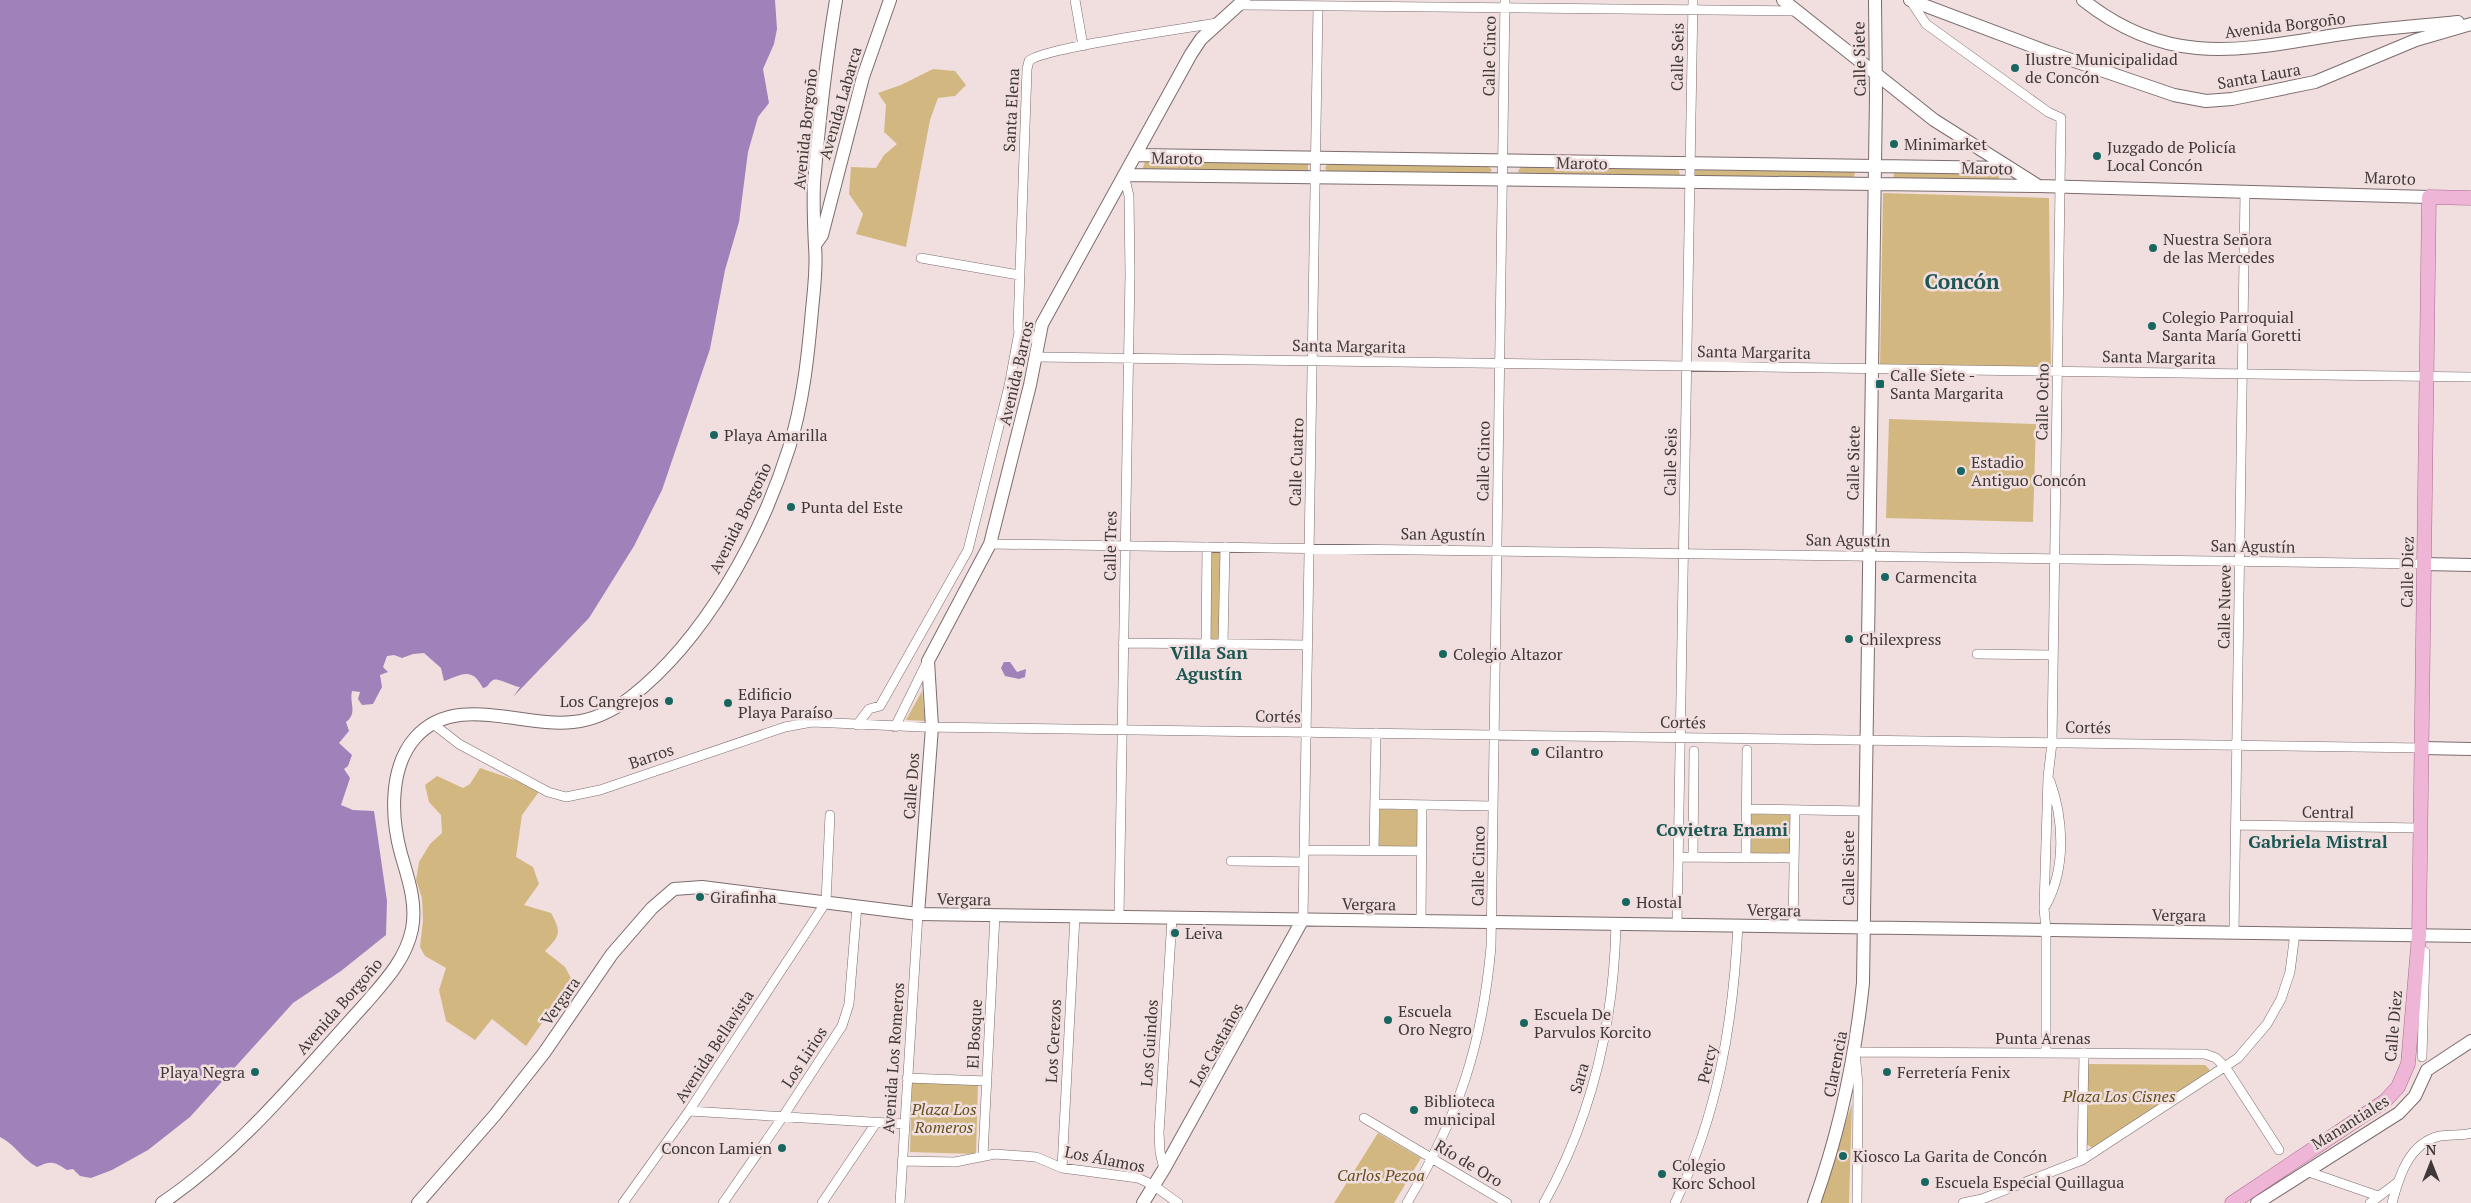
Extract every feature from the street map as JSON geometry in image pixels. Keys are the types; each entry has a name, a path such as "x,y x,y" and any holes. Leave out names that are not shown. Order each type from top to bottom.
{"main road":[{"name":"Maroto","path":"2429,197 2471,198"},
{"name":"Calle Diez","path":"2385,1101 2398,1087 2408,1064 2418,941 2429,197"},
{"name":"Manantiales","path":"2232,1203 2385,1101"}],"street":[{"name":"Avenida Borgoño","path":"162,1203 196,1179 235,1146 366,1003 387,979 402,957 412,929 413,907 396,825 398,776 410,745 432,724 452,716 467,714 565,723 596,718 629,698 651,680 696,629 746,550 776,486 790,445 809,340 816,245 813,233 814,186 836,0"},
{"name":"Avenida Labarca","path":"816,245 822,235 863,77 890,0"},
{"path":"1075,0 1083,46"},
{"path":"1783,0 1934,120 2008,168"},
{"name":"Calle Siete","path":"1864,927 1873,184 1875,166 1875,0"},
{"name":"Santa Laura","path":"1910,0 2048,52 2174,96 2206,101 2232,99 2315,82 2416,40 2471,22"},
{"name":"Santa Laura","path":"1910,0 1926,24 2048,112 2061,118"},
{"name":"Avenida Borgoño","path":"2084,0 2114,21 2147,36 2177,45 2220,50 2276,46 2356,32 2471,22"},
{"path":"1241,3 1318,6 1692,5 1800,12"},
{"name":"Avenida Barros","path":"895,727 990,544 1037,357 1038,339 1042,324 1124,175 1137,155 1191,54 1201,39 1241,3"},
{"name":"Calle Cinco","path":"1407,1203 1433,1159 1456,1106 1475,1046 1488,972 1492,922 1505,4"},
{"name":"Calle Seis","path":"1677,925 1692,5"},
{"name":"Calle Cuatro","path":"1303,920 1318,6"},
{"name":"Santa Elena","path":"1019,332 1019,275 1027,64 1032,58 1083,46 1217,23"},
{"name":"Calle Ocho","path":"2046,1053 2046,930 2044,908 2054,655 2061,118"},
{"name":"Maroto","path":"1137,155 2008,168 2039,186"},
{"name":"Maroto","path":"1124,175 2060,186 2429,197"},
{"name":"Calle Tres","path":"1119,917 1129,358 1129,196 1124,175"},
{"name":"Calle Nueve","path":"2234,932 2245,192"},
{"path":"921,258 1019,275"},
{"path":"1019,332 1038,339"},
{"name":"Avenida Barros","path":"857,725 869,709 880,706 968,550 1009,386 1019,332"},
{"name":"Santa Margarita","path":"1037,357 2471,377"},
{"name":"San Agustín","path":"990,544 2471,565"},
{"path":"1206,644 1207,547"},
{"path":"1223,644 1225,547"},
{"path":"1123,643 1307,645"},
{"path":"1978,654 2054,655"},
{"name":"Calle Dos","path":"918,914 932,727 928,661"},
{"name":"Barros","path":"432,724 459,744 548,792 566,797 600,790 800,723 895,727"},
{"name":"Cortés","path":"895,727 2471,749"},
{"path":"1374,851 1376,733"},
{"path":"1746,858 1747,750"},
{"path":"1693,857 1694,751"},
{"name":"Calle Ocho","path":"2044,908 2057,878 2060,852 2058,812 2048,776"},
{"path":"1375,804 1494,806"},
{"path":"1421,921 1422,805"},
{"path":"1746,809 1864,811"},
{"path":"1793,926 1795,810"},
{"path":"826,902 830,814"},
{"name":"Central","path":"2236,825 2420,828"},
{"path":"1304,850 1422,851"},
{"path":"1678,857 1794,858"},
{"path":"1231,861 1304,862"},
{"name":"Vergara","path":"418,1203 495,1115 532,1068 612,954 669,892 682,887 702,887 918,914 2295,933 2418,941 2471,936"},
{"name":"Avenida Bellavista","path":"624,1203 689,1111 826,902"},
{"name":"Los Lirios","path":"723,1203 784,1116 845,1019 850,997 857,906"},
{"name":"Avenida Los Romeros","path":"900,1203 918,914"},
{"name":"El Bosque","path":"983,1155 995,915"},
{"name":"Los Cerezos","path":"1062,1168 1075,916"},
{"name":"Los Guindos","path":"1164,1169 1158,1133 1172,918"},
{"name":"Los Castaños","path":"1143,1203 1164,1169 1303,920"},
{"name":"Sara","path":"1544,1203 1572,1144 1599,1064 1612,991 1616,924"},
{"name":"Percy","path":"1675,1203 1704,1132 1720,1074 1734,992 1738,926"},
{"name":"Clarencia","path":"1814,1203 1834,1142 1855,1052 1863,983 1864,927"},
{"path":"1963,1203 1983,1201 2082,1160 2226,1068 2254,1042 2275,1012 2290,972 2295,933"},
{"name":"Calle Diez","path":"2418,941 2425,952 2422,1057"},
{"name":"Manantiales","path":"2257,1203 2399,1113 2414,1096 2426,1070 2471,1041"},
{"path":"1855,1052 1858,1085 1857,1203"},
{"name":"Punta Arenas","path":"1855,1052 2205,1054 2216,1058 2226,1068"},
{"path":"2082,1160 2084,1053"},
{"path":"2226,1068 2279,1150"},
{"path":"907,1078 986,1081"},
{"path":"689,1111 904,1124"},
{"name":"Río de Oro","path":"1364,1118 1507,1203"},
{"path":"822,1203 876,1123"},
{"path":"2392,1203 2398,1182 2412,1154 2422,1144 2442,1136 2471,1133"},
{"name":"Los Álamos","path":"902,1161 955,1162 983,1155 1036,1157 1062,1168 1120,1174 1138,1178 1153,1185 1178,1203"},
{"path":"2306,1171 2378,1196"},
{"path":"2370,1203 2398,1182"}],"green space":[{"path":"933,69 955,71 966,85 955,96 938,98 930,120 906,247 856,234 863,214 849,194 851,167 876,168 884,155 897,144 884,132 886,105 878,93 901,85"},
{"path":"1146,159 1308,162 1308,174 1141,173"},
{"path":"1328,162 1487,165 1492,170 1487,175 1329,174 1325,168"},
{"path":"1522,166 1678,169 1680,174 1676,177 1522,176 1518,171"},
{"path":"1691,170 1855,172 1853,181 1694,179"},
{"path":"1894,172 1999,174 1999,181 1893,181"},
{"path":"1883,193 2049,198 2051,368 1880,366"},
{"name":"Estadio Antiguo Concón","path":"1889,419 2036,424 2033,522 1886,518"},
{"path":"1210,552 1222,553 1221,641 1209,641"},
{"path":"922,691 925,721 906,720"},
{"path":"480,768 541,789 522,815 516,857 533,867 539,884 524,905 551,913 557,925 558,934 545,951 565,967 572,980 526,1046 492,1019 475,1040 446,1021 439,990 446,968 425,956 420,947 423,920 422,898 416,880 419,862 430,844 442,833 441,815 429,802 425,785 437,776 463,788 470,784"},
{"path":"1380,809 1418,810 1417,847 1379,847"},
{"path":"1751,814 1790,815 1790,853 1750,853"},
{"name":"Plaza Los Cisnes","path":"2088,1064 2205,1065 2209,1069 2210,1075 2094,1149 2086,1144"},
{"name":"Plaza Los Romeros","path":"912,1082 978,1084 976,1154 910,1152"},
{"path":"1852,1104 1849,1203 1817,1203"},
{"name":"Carlos Pezoa","path":"1378,1133 1421,1158 1394,1203 1334,1203"}],"shaded area":[{"path":"0,0 775,0 777,29 774,44 763,69 769,103 758,117 748,152 739,222 725,270 710,349 662,490 634,546 589,618 513,697 520,687 495,679 483,688 476,678 468,674 444,681 441,668 424,653 402,658 394,655 387,656 383,667 388,672 380,675 382,687 373,704 362,705 358,699 360,692 352,691 352,715 346,722 349,731 339,743 352,755 348,766 344,769 350,778 341,805 353,810 374,811 387,901 386,935 341,971 293,1003 190,1117 148,1150 112,1170 91,1178 80,1176 73,1169 67,1170 53,1163 46,1163 37,1167 10,1143 0,1137"},
{"path":"1004,662 1010,662 1017,672 1026,669 1025,677 1019,679 1005,676 1001,668"}],"place":[{"name":"Ilustre Municipalidad de Concón","path":"2015,68"},
{"name":"Minimarket","path":"1894,144"},
{"name":"Juzgado de Policía Local Concón","path":"2097,156"},
{"name":"Nuestra Señora de las Mercedes","path":"2153,248"},
{"name":"Colegio Parroquial Santa María Goretti","path":"2152,326"},
{"name":"Calle Siete - Santa Margarita","path":"1880,384"},
{"name":"Playa Amarilla","path":"714,435"},
{"name":"Estadio Antiguo Concón","path":"1961,471"},
{"name":"Punta del Este","path":"791,507"},
{"name":"Carmencita","path":"1885,577"},
{"name":"Chilexpress","path":"1849,639"},
{"name":"Colegio Altazor","path":"1443,654"},
{"name":"Los Cangrejos","path":"669,701"},
{"name":"Edificio Playa Paraíso","path":"728,703"},
{"name":"Cilantro","path":"1535,752"},
{"name":"Girafinha","path":"700,897"},
{"name":"Hostal","path":"1626,902"},
{"name":"Leiva","path":"1175,933"},
{"name":"Escuela Oro Negro","path":"1388,1020"},
{"name":"Escuela De Parvulos Korcito","path":"1524,1023"},
{"name":"Playa Negra","path":"255,1072"},
{"name":"Ferretería Fenix","path":"1887,1072"},
{"name":"Biblioteca municipal","path":"1414,1110"},
{"name":"Concon Lamien","path":"782,1148"},
{"name":"Kiosco La Garita de Concón","path":"1843,1156"},
{"name":"Colegio Korc School","path":"1662,1174"},
{"name":"Escuela Especial Quillagua","path":"1925,1182"}],"district":[{"name":"Concón","path":"1962,281"},
{"name":"Villa San Agustín","path":"1209,662"},
{"name":"Covietra Enami","path":"1722,829"},
{"name":"Gabriela Mistral","path":"2318,841"}]}
